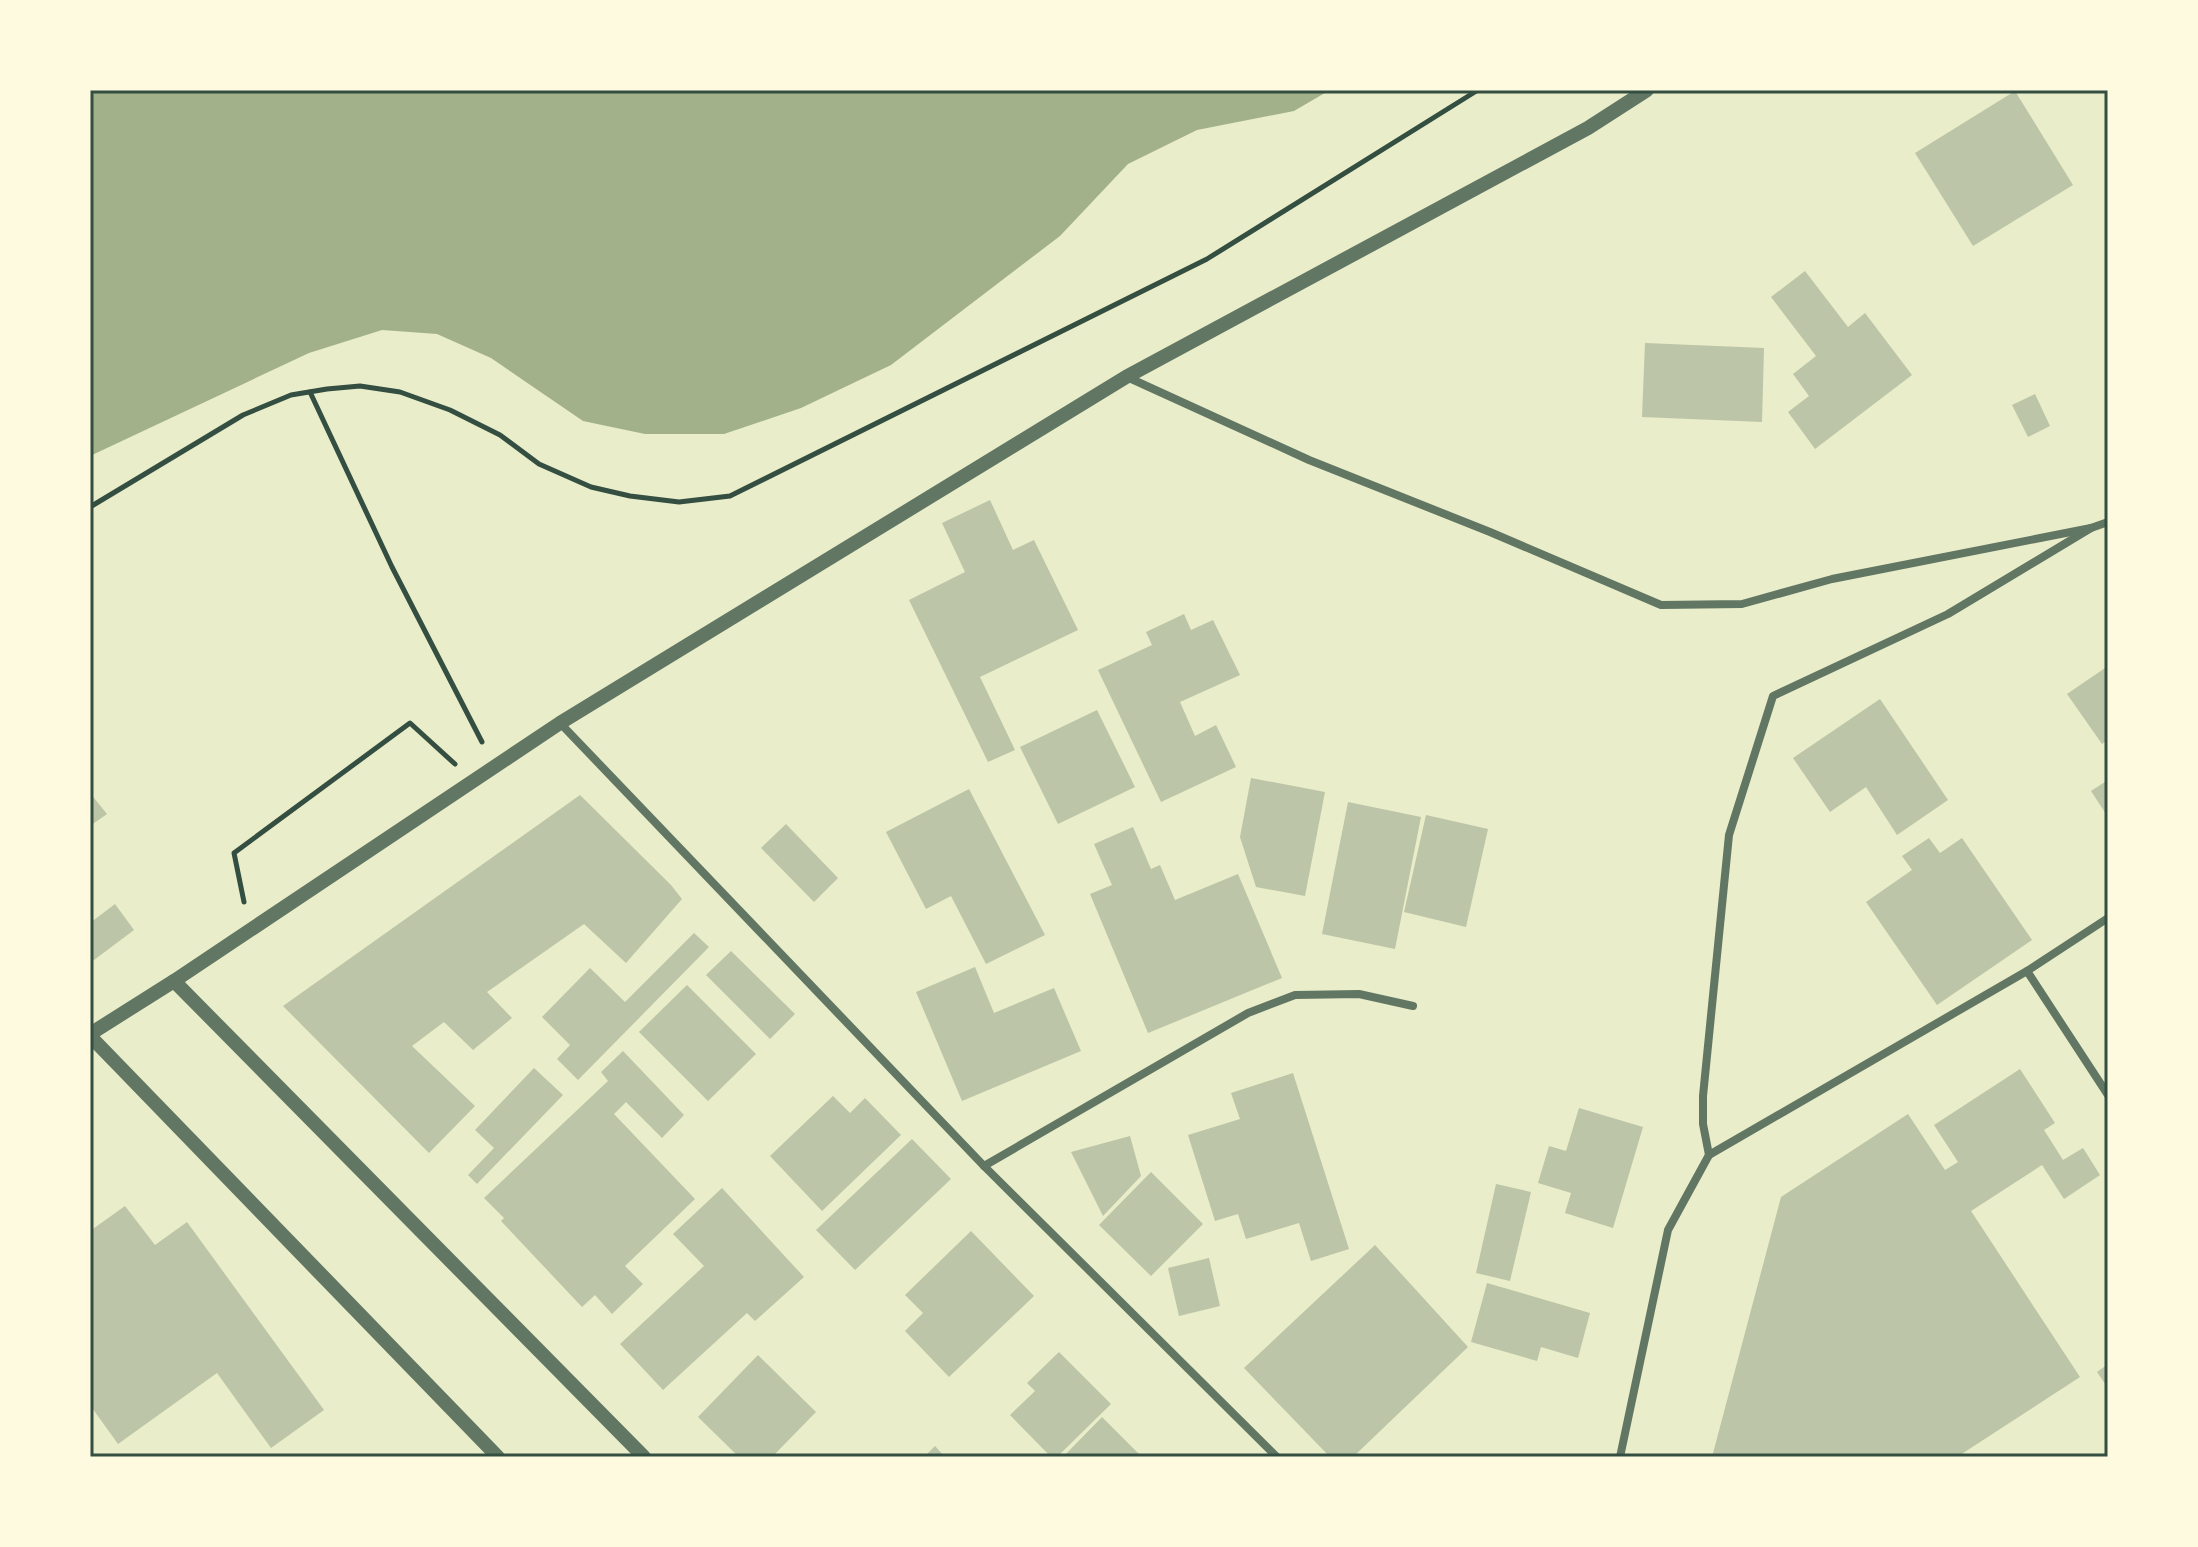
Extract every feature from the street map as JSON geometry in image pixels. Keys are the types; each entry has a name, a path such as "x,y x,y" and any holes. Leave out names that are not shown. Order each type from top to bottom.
{"street":[{"path":"498,1457 90,1035 560,723 1126,377 1588,128 1647,90"},
{"path":"1126,377 1309,460 1661,605 1742,604 1832,579 2091,528 2108,522"},
{"path":"1709,1155 1703,1124 1703,1096 1729,835 1773,696 1948,614 2091,528"},
{"path":"560,723 984,1166 1277,1457"},
{"path":"1620,1457 1668,1230 1709,1155 2027,971 2108,918"},
{"path":"2027,971 2108,1095"},
{"path":"174,981 644,1457"},
{"path":"984,1166 1248,1013 1295,995 1359,994 1413,1006"}],"path":[{"path":"90,507 243,415 291,395 360,386 400,392 450,410 500,435 539,464 591,487 679,502 730,496 1207,259 1478,90"},
{"path":"310,392 392,567 494,767"},
{"path":"249,930 234,853 410,723 474,781"}],"shaded area":[{"path":"90,90 1330,90 1294,111 1197,130 1128,164 1060,236 891,365 801,408 724,434 645,434 583,421 491,358 437,334 382,330 309,353 90,456"}],"building":[{"path":"2015,91 2073,185 1973,246 1915,153"},
{"path":"1805,271 1848,327 1865,313 1912,375 1815,449 1788,412 1809,396 1793,374 1816,356 1771,297"},
{"path":"1645,343 1764,348 1762,422 1642,417"},
{"path":"2035,394 2050,426 2028,437 2012,405"},
{"path":"990,500 1013,550 1034,540 1078,630 980,677 1015,750 988,762 909,600 965,572 942,523"},
{"path":"1184,614 1191,630 1213,620 1240,675 1180,702 1195,736 1216,725 1236,767 1161,802 1098,670 1152,645 1146,632"},
{"path":"2108,666 2108,740 2102,744 2067,694"},
{"path":"1880,699 1948,800 1897,835 1866,787 1830,812 1793,758"},
{"path":"1097,710 1135,787 1058,824 1020,747"},
{"path":"1251,778 1325,792 1305,896 1256,887 1240,837"},
{"path":"2108,780 2108,817 2091,791"},
{"path":"969,789 1045,935 986,964 951,896 926,909 886,832"},
{"path":"90,793 107,814 90,826"},
{"path":"580,795 682,899 626,963 584,924 487,992 512,1018 473,1050 444,1022 412,1046 475,1106 429,1153 283,1006"},
{"path":"1348,802 1421,817 1395,949 1322,934"},
{"path":"1426,815 1488,829 1466,927 1404,912"},
{"path":"786,824 838,878 814,902 761,848"},
{"path":"1133,827 1151,869 1160,865 1175,900 1238,874 1282,978 1148,1033 1090,894 1112,885 1094,844"},
{"path":"1929,838 1940,853 1962,838 2032,940 1937,1005 1866,902 1912,870 1902,856"},
{"path":"115,904 134,930 90,963 90,923"},
{"path":"694,933 709,947 578,1080 557,1059 570,1045 542,1017 590,968 625,1002"},
{"path":"731,951 795,1014 770,1039 706,975"},
{"path":"975,967 994,1013 1054,988 1081,1051 962,1101 916,992"},
{"path":"687,985 756,1054 708,1101 639,1032"},
{"path":"623,1051 684,1115 662,1138 626,1102 614,1114 695,1199 625,1266 643,1284 612,1314 595,1295 582,1307 501,1221 504,1218 484,1198 608,1081 601,1072"},
{"path":"534,1068 563,1095 477,1184 468,1175 494,1148 475,1130"},
{"path":"2020,1069 2055,1123 2044,1130 2063,1160 2083,1148 2100,1175 2064,1199 2042,1165 1971,1211 2080,1377 1957,1457 1712,1457 1781,1197 1908,1114 1945,1170 1958,1162 1934,1125"},
{"path":"1293,1073 1349,1249 1311,1261 1299,1223 1246,1239 1238,1214 1215,1221 1188,1135 1240,1119 1231,1093"},
{"path":"833,1096 850,1113 865,1098 901,1135 822,1211 770,1156"},
{"path":"1579,1108 1643,1127 1613,1228 1565,1213 1571,1193 1538,1183 1549,1146 1566,1151"},
{"path":"1130,1136 1141,1176 1103,1216 1071,1152"},
{"path":"912,1139 951,1179 855,1270 816,1230"},
{"path":"1151,1172 1203,1224 1151,1276 1099,1225"},
{"path":"1496,1184 1531,1192 1510,1281 1476,1273"},
{"path":"722,1188 804,1277 755,1321 747,1313 663,1390 620,1344 704,1266 673,1234"},
{"path":"125,1206 155,1245 187,1222 324,1410 271,1448 217,1373 118,1444 90,1405 90,1231"},
{"path":"971,1231 1034,1296 949,1377 905,1331 923,1313 905,1295"},
{"path":"1375,1245 1468,1347 1353,1457 1330,1457 1244,1368"},
{"path":"1209,1258 1220,1306 1179,1316 1168,1268"},
{"path":"1487,1283 1590,1313 1578,1358 1541,1347 1537,1361 1471,1342"},
{"path":"1059,1352 1111,1404 1057,1457 1051,1457 1010,1415 1035,1391 1027,1383"},
{"path":"758,1355 816,1412 772,1457 739,1457 698,1417"},
{"path":"2108,1364 2108,1388 2097,1372"},
{"path":"1102,1417 1142,1457 1063,1457"},
{"path":"935,1446 945,1457 924,1457"}]}
